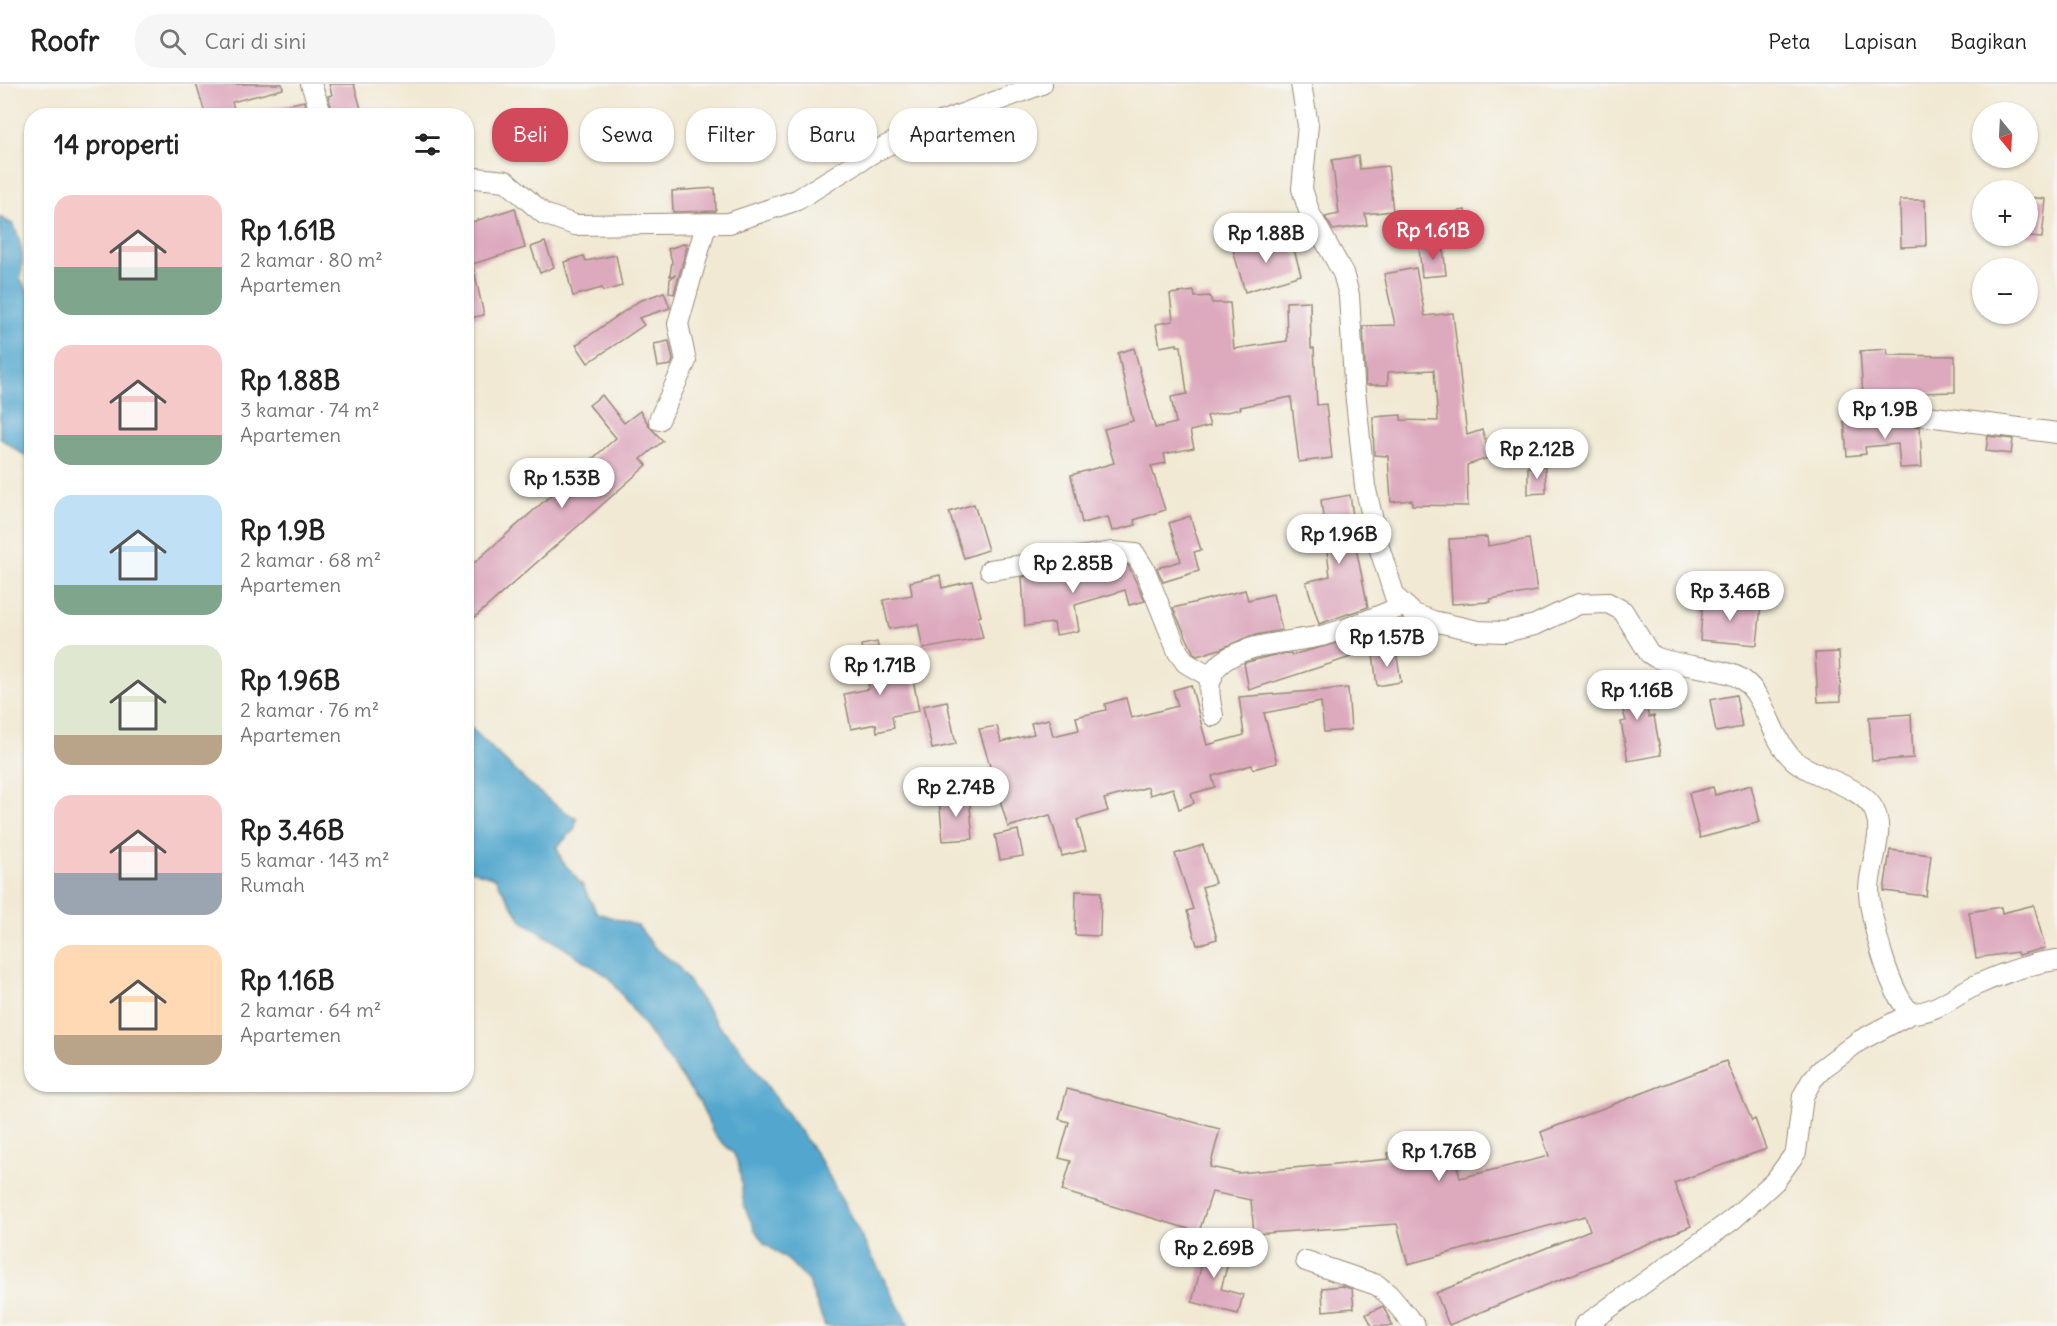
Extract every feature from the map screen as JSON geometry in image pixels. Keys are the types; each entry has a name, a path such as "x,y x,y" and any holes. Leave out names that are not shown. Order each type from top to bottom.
{"street":[{"path":"311,84 319,108"},
{"path":"474,178 506,181 544,214 574,225 729,223 797,200 874,152 914,132 1042,84"},
{"path":"1300,84 1308,125 1302,189 1310,214 1347,284 1365,486 1390,585 1403,606 1433,621 1478,631 1504,632 1535,625 1579,604 1608,603 1623,611 1649,653 1655,657 1743,680 1757,698 1775,735 1793,759 1820,777 1855,791 1873,807 1878,829 1869,889 1871,916 1878,942 1900,1000 1911,1013"},
{"path":"660,420 686,361 678,324 706,225"},
{"path":"1851,406 2057,433"},
{"path":"990,570 1113,552 1126,551 1135,554 1145,570 1178,652 1186,663 1212,678"},
{"path":"1213,716 1210,698 1215,669 1239,653 1326,635 1403,606"},
{"path":"1584,1326 1732,1220 1775,1181 1796,1152 1803,1096 1812,1080 1823,1068 1859,1041 1911,1013 1929,1010 1977,985 2014,970 2057,960"},
{"path":"1306,1262 1377,1285 1389,1295 1415,1326"}],"water":[{"path":"0,217 14,225 22,251 20,278 24,285 24,455 0,438"},
{"path":"474,731 532,787 577,819 574,830 557,847 562,861 583,886 597,913 638,926 654,947 678,966 718,1025 737,1044 821,1161 909,1326 825,1326 808,1281 790,1262 764,1243 755,1230 744,1206 739,1166 734,1154 714,1134 700,1103 609,977 521,920 495,878 474,871"}],"building":[{"path":"196,84 282,84 283,89 232,102 234,108 204,108"},
{"path":"329,84 354,84 361,108 332,108 328,96 332,95"},
{"path":"304,101 306,108 271,108"},
{"path":"1358,156 1360,169 1388,166 1393,211 1365,214 1367,225 1333,230 1325,217 1339,214 1332,160"},
{"path":"715,188 716,211 673,212 672,191"},
{"path":"2038,198 2046,199 2042,238 2038,238"},
{"path":"1900,200 1925,200 1926,246 1901,247"},
{"path":"515,208 525,248 474,264 474,221"},
{"path":"1465,210 1470,239 1439,244 1435,215"},
{"path":"1291,239 1301,275 1245,292 1233,250 1260,242 1262,248"},
{"path":"545,242 554,267 540,273 531,247"},
{"path":"686,243 687,247 674,294 669,293 670,279 676,275 670,276 672,261 668,249"},
{"path":"1443,245 1446,275 1422,277 1419,248"},
{"path":"616,255 622,286 603,291 602,288 573,296 564,262 584,256 586,261"},
{"path":"1416,268 1425,316 1453,313 1467,435 1482,430 1491,457 1467,465 1468,506 1412,505 1412,500 1391,502 1388,456 1374,455 1373,417 1401,415 1401,420 1438,421 1434,370 1388,372 1388,385 1366,385 1363,326 1395,325 1384,274"},
{"path":"474,270 484,315 474,317"},
{"path":"1194,291 1195,297 1210,296 1212,303 1230,303 1234,349 1287,341 1286,302 1310,301 1311,348 1314,348 1317,405 1326,404 1332,458 1299,462 1291,397 1240,407 1241,409 1207,416 1210,426 1190,431 1194,448 1164,454 1166,463 1151,466 1165,510 1134,520 1136,525 1112,531 1108,517 1082,523 1071,475 1114,463 1104,429 1133,421 1118,353 1134,348 1155,428 1176,423 1171,397 1187,394 1181,346 1177,344 1160,347 1156,324 1173,321 1170,294"},
{"path":"664,292 670,308 639,318 644,325 588,363 576,345 639,301"},
{"path":"669,341 673,360 671,365 658,367 654,344"},
{"path":"1887,349 1888,355 1955,356 1955,392 1918,393 1918,403 1863,396 1860,351"},
{"path":"602,395 624,423 640,411 663,441 641,459 647,465 474,618 474,563 616,438 589,405"},
{"path":"1862,420 1920,427 1922,467 1900,468 1898,444 1865,447 1866,454 1847,456 1844,421"},
{"path":"1988,436 2013,439 2011,454 1986,451"},
{"path":"1528,467 1545,467 1546,493 1528,494"},
{"path":"1350,495 1356,537 1354,538 1368,607 1319,624 1306,582 1330,576 1321,500"},
{"path":"974,504 988,550 964,558 949,512"},
{"path":"1190,516 1201,550 1194,552 1199,571 1163,582 1157,568 1181,561 1169,523"},
{"path":"1487,537 1488,546 1529,539 1537,591 1490,599 1491,602 1452,604 1449,539"},
{"path":"1128,565 1145,601 1129,605 1125,590 1075,605 1079,631 1056,635 1054,623 1025,626 1022,577 1096,567 1097,571"},
{"path":"940,575 942,588 972,581 981,616 978,617 983,638 923,649 918,624 889,629 883,600 912,595 910,582"},
{"path":"1245,590 1248,600 1273,594 1282,630 1250,636 1197,656 1194,654 1173,608"},
{"path":"1703,600 1761,605 1757,645 1700,640"},
{"path":"1349,640 1354,656 1249,690 1244,663 1270,656 1291,653 1291,655"},
{"path":"877,642 885,679 897,682 913,679 919,711 892,716 894,728 877,732 876,724 851,729 844,694 869,689 861,645"},
{"path":"1396,650 1401,682 1377,686 1373,654"},
{"path":"1839,652 1841,701 1818,702 1815,653"},
{"path":"1636,675 1649,717 1654,716 1661,755 1628,761 1621,722 1626,721 1614,681"},
{"path":"1191,685 1207,745 1244,735 1239,697 1348,688 1351,730 1324,732 1321,702 1264,713 1277,763 1253,769 1252,765 1212,776 1215,787 1191,794 1194,803 1179,809 1173,788 1150,795 1148,787 1104,799 1108,811 1077,820 1086,850 1062,856 1050,815 1008,827 979,729 997,726 1001,742 1034,734 1031,723 1049,719 1053,736 1079,730 1076,717 1106,710 1105,704 1126,698 1131,718 1178,706 1173,690"},
{"path":"1736,695 1742,727 1716,732 1710,700"},
{"path":"947,701 956,744 932,749 923,706"},
{"path":"1911,714 1913,758 1872,761 1869,717"},
{"path":"1751,785 1760,822 1700,838 1689,793 1713,787 1715,795"},
{"path":"969,795 973,839 943,841 939,798"},
{"path":"1018,830 1023,856 1000,860 995,835"},
{"path":"1203,845 1215,883 1202,887 1217,939 1197,945 1187,911 1193,909 1175,854"},
{"path":"1890,850 1931,855 1926,896 1884,891"},
{"path":"1076,891 1101,892 1100,936 1075,935"},
{"path":"2034,905 2045,948 2018,955 2017,952 1976,958 1969,912 2001,907 2002,913"},
{"path":"1726,1061 1752,1121 1755,1119 1766,1149 1674,1183 1691,1226 1449,1325 1436,1293 1590,1230 1585,1216 1408,1264 1397,1224 1254,1234 1251,1200 1212,1192 1199,1232 1062,1191 1071,1161 1059,1158 1069,1122 1059,1119 1067,1089 1220,1129 1210,1167 1238,1173 1389,1159 1388,1153 1450,1138 1460,1178 1549,1156 1541,1132"},
{"path":"1196,1241 1231,1252 1221,1289 1243,1295 1238,1314 1192,1302 1202,1263 1191,1260"},
{"path":"1342,1286 1352,1289 1354,1308 1323,1311 1322,1288"},
{"path":"1383,1306 1393,1326 1372,1326 1366,1314"}]}
